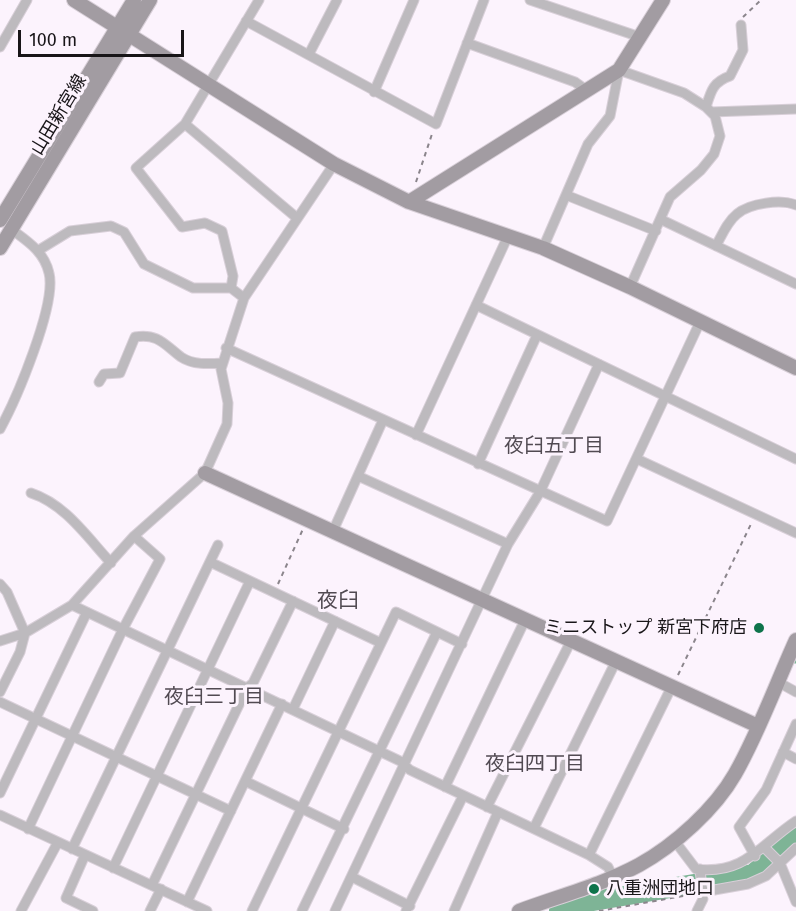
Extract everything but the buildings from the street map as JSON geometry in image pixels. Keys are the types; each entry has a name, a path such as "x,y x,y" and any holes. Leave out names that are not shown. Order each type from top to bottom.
{"street":[{"path":"0,47 27,0"},
{"path":"74,0 334,164 409,202 543,248 630,287 796,368"},
{"name":"山田新宮線","path":"124,30 134,0"},
{"name":"山田新宮線","path":"0,248 4,219 124,30 150,0"},
{"path":"231,288 233,276 222,231 204,223 182,227 136,168 185,123 258,0"},
{"path":"309,54 337,0"},
{"path":"374,92 414,0"},
{"path":"246,21 436,124 484,0"},
{"path":"530,0 640,37"},
{"path":"543,248 588,144 610,116 619,70 663,0"},
{"path":"708,110 712,88 720,80 730,76 743,50 741,25"},
{"path":"467,43 575,82 586,90"},
{"path":"619,70 684,93 716,116 720,136 714,154 701,170 670,196 662,220 630,287"},
{"path":"409,202 619,70"},
{"path":"708,110 796,112"},
{"path":"185,123 297,218"},
{"path":"0,641 25,633 72,605 134,536 205,473 227,424 228,403 221,369 244,298 334,164"},
{"path":"566,195 656,231"},
{"path":"716,246 738,212 756,206 787,201 796,206"},
{"path":"0,429 43,324 50,293 49,273 39,250 4,219"},
{"path":"662,220 796,284"},
{"path":"39,250 70,231 111,226 124,232 144,264 193,288 231,288 244,298"},
{"path":"416,435 508,236"},
{"path":"476,305 796,459"},
{"path":"226,348 607,521 700,322"},
{"path":"99,382 104,374 120,373 135,337 146,335 164,341 182,357 191,361 200,364 223,363"},
{"path":"478,464 537,335"},
{"path":"335,911 508,544 540,492 599,364"},
{"path":"333,531 383,420"},
{"path":"637,459 796,533"},
{"path":"205,473 758,726"},
{"path":"358,476 508,544"},
{"path":"32,493 61,508 111,563"},
{"path":"28,829 123,629 160,559 134,536"},
{"path":"72,849 218,545"},
{"path":"210,561 381,643"},
{"path":"114,868 250,581"},
{"path":"0,584 7,592 25,633 20,652 0,692"},
{"path":"150,911 156,887 196,794 247,688 253,683 293,601"},
{"path":"72,605 380,751 463,796 589,855 608,867 613,877"},
{"path":"0,793 87,612"},
{"path":"252,911 396,612 462,644"},
{"path":"445,787 525,620"},
{"path":"293,709 334,621"},
{"path":"302,911 437,632"},
{"path":"487,807 571,640"},
{"path":"519,911 613,877 641,864 674,840 713,804 735,775 796,640"},
{"path":"534,828 616,660"},
{"path":"778,682 796,692"},
{"path":"589,855 672,686"},
{"path":"0,702 231,811"},
{"path":"188,902 282,704"},
{"path":"755,856 739,827 766,790 796,724"},
{"path":"783,752 796,759"},
{"path":"245,781 344,828"},
{"path":"352,877 408,908 463,796"},
{"path":"454,911 498,812"},
{"path":"0,815 205,910"},
{"path":"674,840 692,866 701,872 738,864 755,856 796,821"},
{"path":"21,911 58,842"},
{"path":"764,847 780,863 796,902"},
{"path":"703,890 748,884 766,876 796,848"},
{"path":"86,855 66,897 93,911"},
{"path":"697,911 703,890 701,872"}],"path":[{"path":"741,25 741,18 761,0"},
{"path":"409,202 436,124"},
{"path":"672,686 756,514"},
{"path":"274,592 308,520"},
{"path":"599,911 703,890"}],"waterway":[{"path":"559,911 587,902 753,874 796,838"}],"place":[{"name":"ミニストップ 新宮下府店","path":"759,628"},
{"name":"八重洲団地口","path":"594,889"}],"district":[{"name":"夜臼五丁目","path":"554,446"},
{"name":"夜臼","path":"338,601"},
{"name":"夜臼三丁目","path":"214,697"},
{"name":"夜臼四丁目","path":"535,764"}]}
